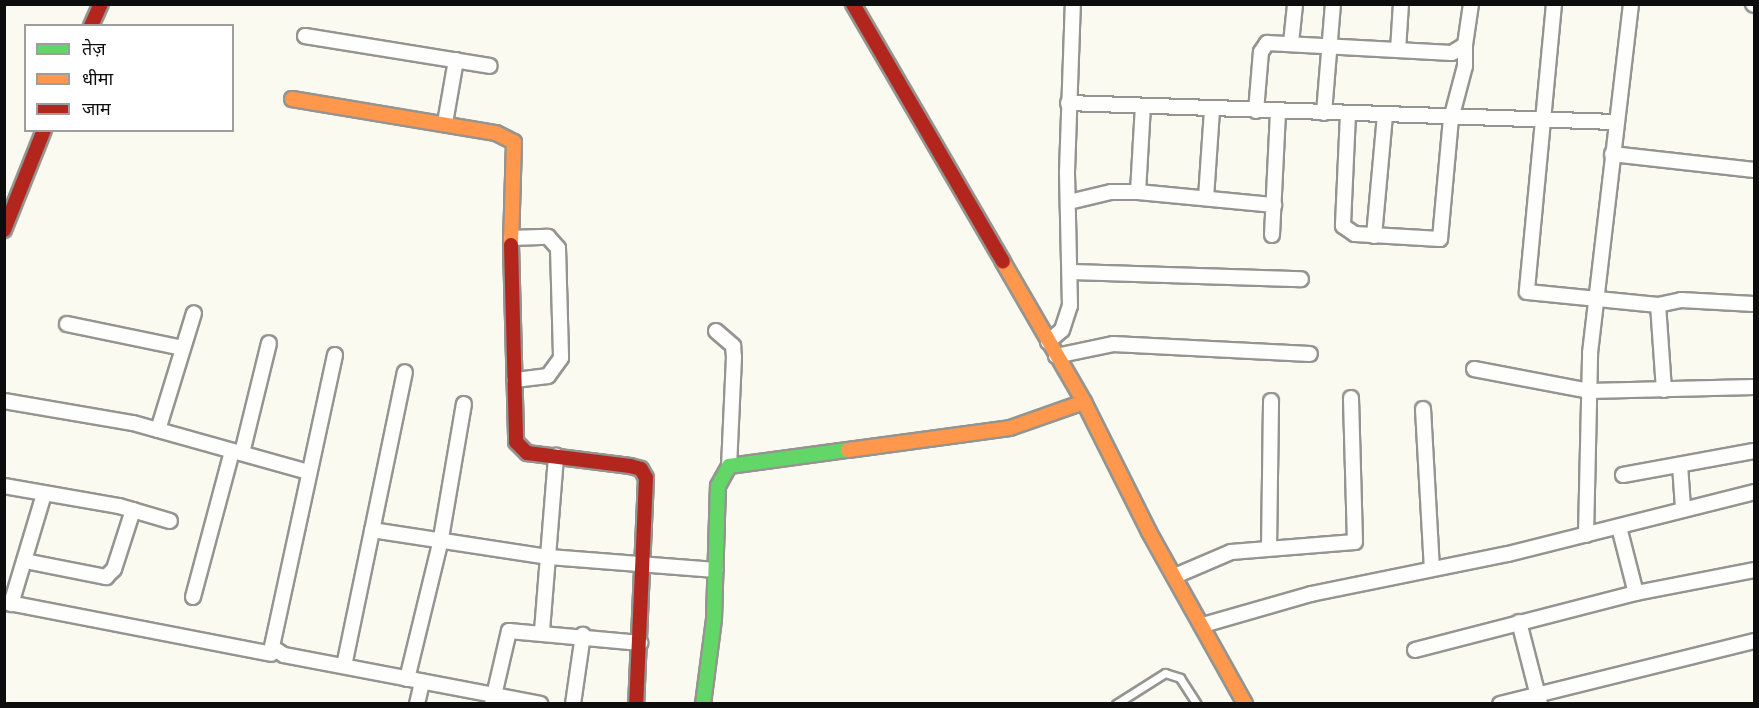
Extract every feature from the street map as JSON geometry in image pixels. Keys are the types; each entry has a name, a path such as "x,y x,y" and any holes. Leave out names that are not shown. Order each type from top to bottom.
{"street":[{"path":"92,24 101,4"},
{"path":"853,4 1084,402 1245,704"},
{"path":"1048,342 1068,320 1072,272 1068,104 1073,4"},
{"path":"1291,43 1295,4"},
{"path":"1324,113 1333,4"},
{"path":"1398,50 1401,4"},
{"path":"1348,114 1342,226 1355,234 1435,241 1444,234 1451,119 1465,66 1465,45 1471,4"},
{"path":"1554,4 1527,292 1658,305 1681,300 1755,304"},
{"path":"1586,535 1589,391 1596,298 1631,4"},
{"path":"305,36 490,66"},
{"path":"1256,111 1263,45 1291,43 1452,53 1465,45"},
{"path":"446,123 456,60"},
{"path":"292,99 446,123 496,133 514,142 511,238 514,380 519,449 641,469 646,490 640,566 640,643 636,704"},
{"path":"1068,104 1542,123 1616,122"},
{"path":"1138,192 1143,106"},
{"path":"1206,198 1212,109"},
{"path":"1272,235 1278,112"},
{"path":"1374,236 1385,116"},
{"path":"4,230 43,132"},
{"path":"1612,154 1755,170"},
{"path":"1069,202 1111,192 1138,192 1274,205"},
{"path":"511,238 548,237 555,242 560,347 552,373 514,380"},
{"path":"1072,272 1301,279"},
{"path":"1658,305 1664,390"},
{"path":"158,430 194,313"},
{"path":"67,324 183,348"},
{"path":"703,704 714,619 718,486 729,466 734,357 733,346 716,331"},
{"path":"193,597 269,344"},
{"path":"1056,356 1113,344 1310,354"},
{"path":"334,355 272,647 284,655 407,678 493,700 540,704"},
{"path":"1474,369 1589,391 1755,387"},
{"path":"344,666 405,372"},
{"path":"1175,576 1231,552 1355,542 1351,398"},
{"path":"4,401 158,430 309,472"},
{"path":"1269,548 1271,401"},
{"path":"729,466 1010,428 1084,402"},
{"path":"407,678 440,544 464,404"},
{"path":"1423,409 1432,568"},
{"path":"1623,475 1755,451"},
{"path":"542,631 556,456"},
{"path":"1680,465 1683,508"},
{"path":"4,486 133,510 170,521"},
{"path":"1203,625 1311,594 1586,535 1683,508 1755,492"},
{"path":"44,494 25,561 8,603 271,654"},
{"path":"25,561 106,577 114,569 133,510"},
{"path":"1619,527 1636,593"},
{"path":"372,530 440,544 549,557 640,566 715,570"},
{"path":"1415,651 1636,593 1755,570"},
{"path":"1519,622 1539,698"},
{"path":"493,700 509,631 542,631 640,643"},
{"path":"573,704 583,635"},
{"path":"1500,704 1539,698 1755,641"},
{"path":"417,704 422,682"}],"lane":[{"path":"1116,704 1165,673 1180,678 1197,704"}],"traffic: fast":[{"path":"703,704 714,619 718,486 729,466 848,450"}],"traffic: slow":[{"path":"292,99 496,133 514,142 511,245"},
{"path":"1003,262 1084,402 1149,532 1245,704"},
{"path":"848,450 1010,428 1084,402"}],"traffic: jam":[{"path":"92,24 101,4"},
{"path":"853,4 1003,262"},
{"path":"4,230 43,132"},
{"path":"511,245 516,442 527,453 630,466 641,469 646,478 636,704"}]}
